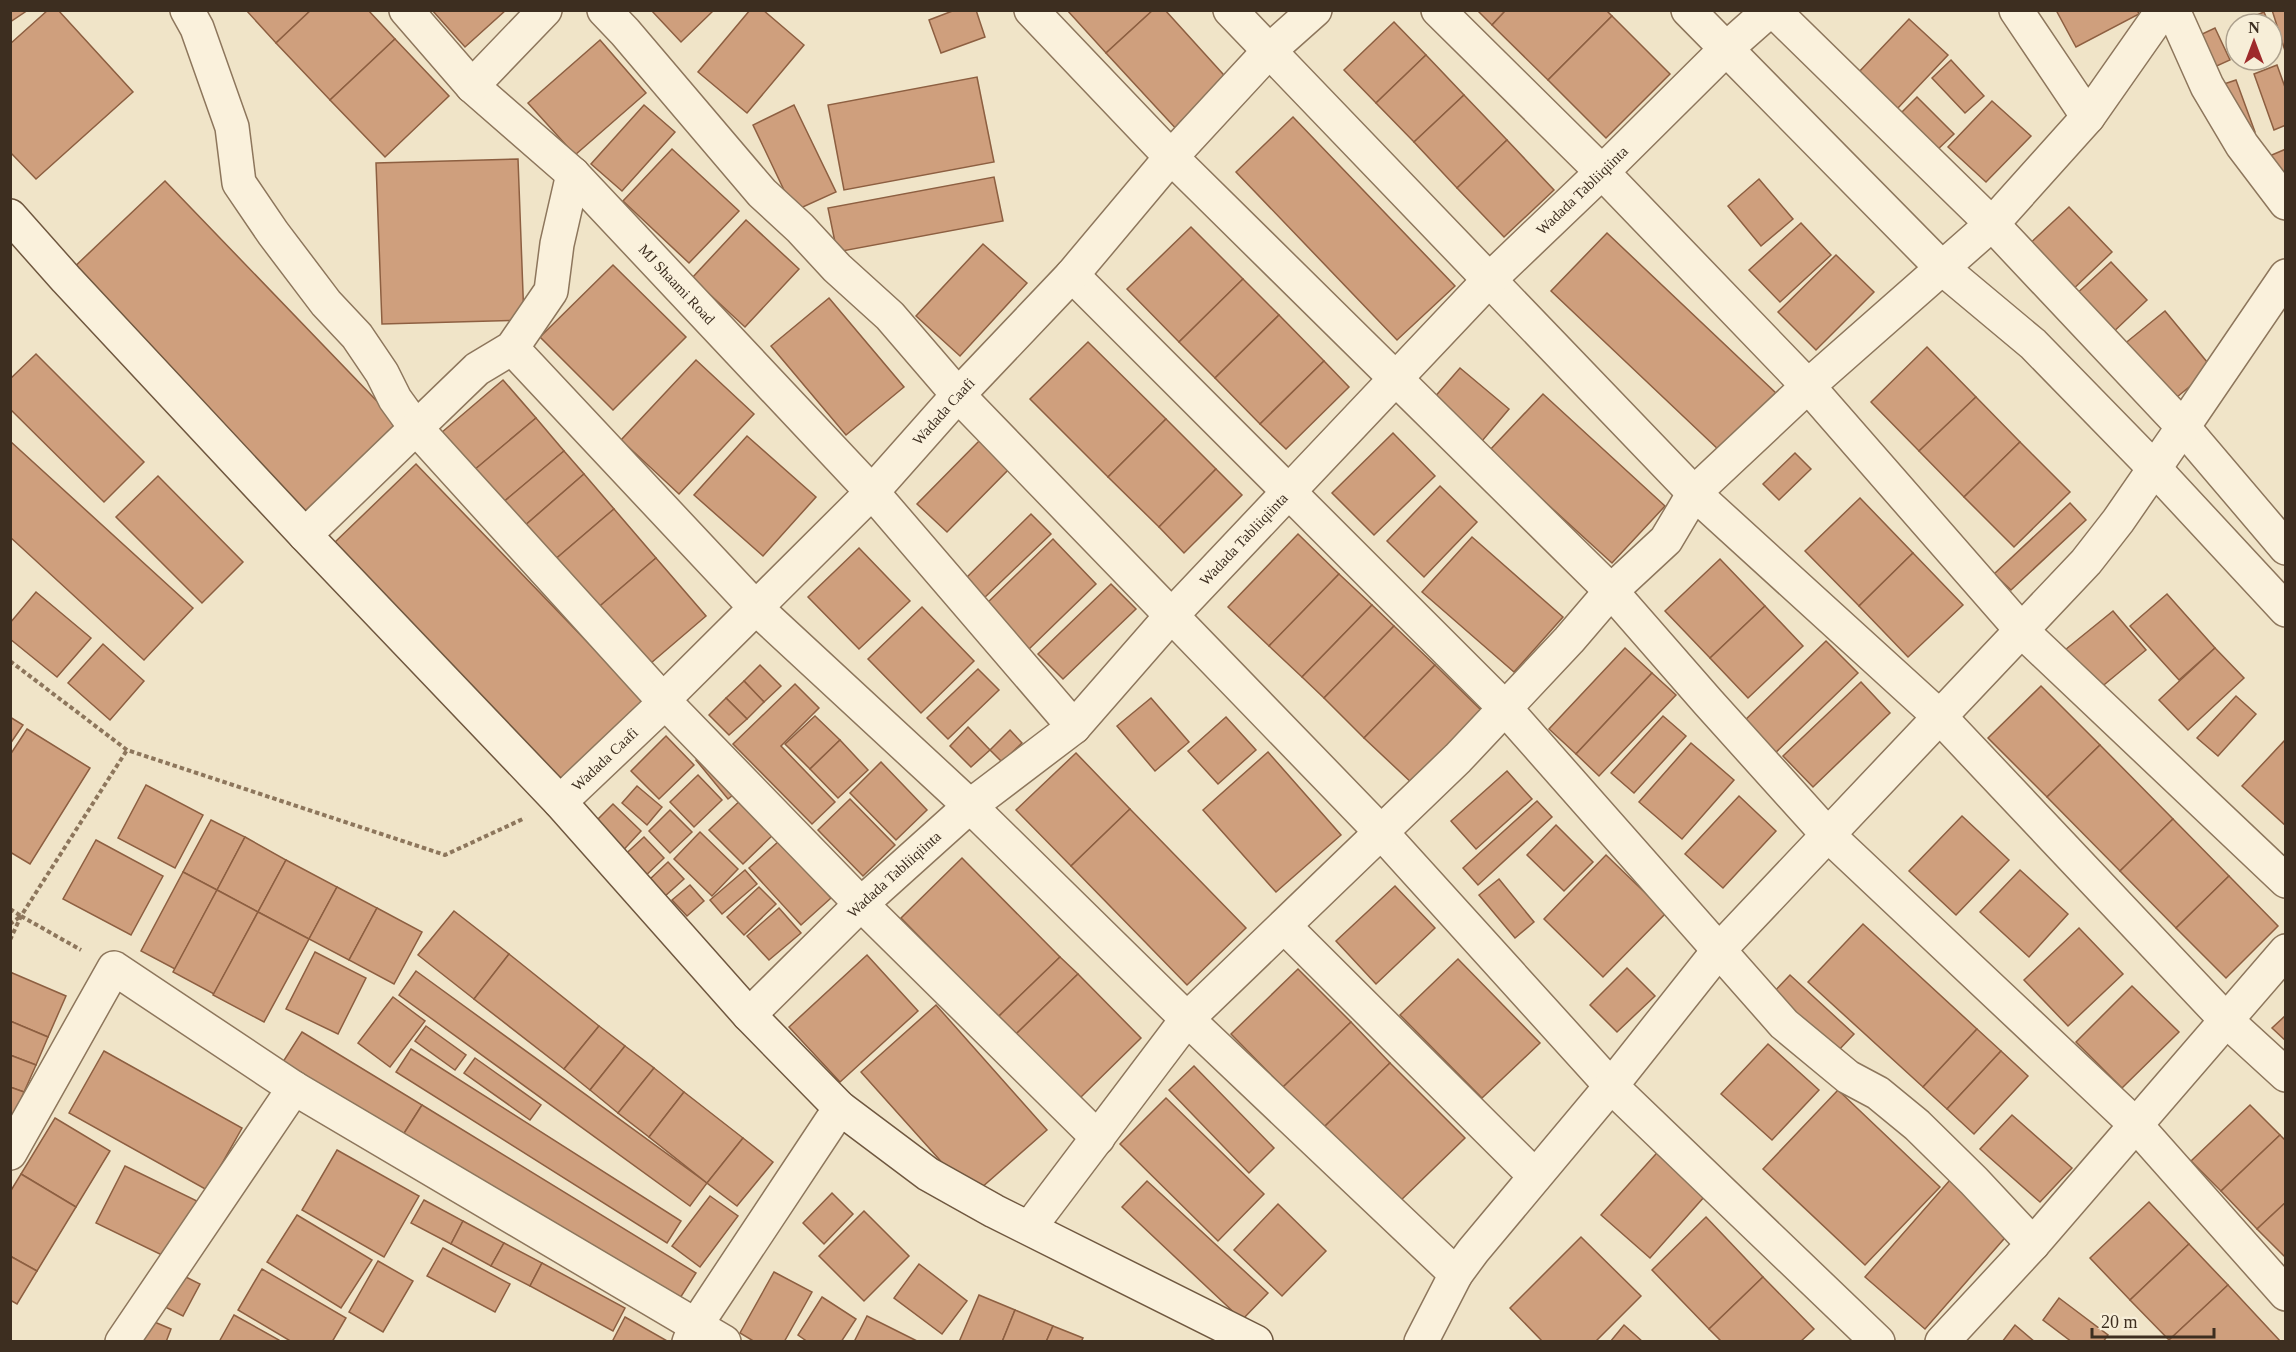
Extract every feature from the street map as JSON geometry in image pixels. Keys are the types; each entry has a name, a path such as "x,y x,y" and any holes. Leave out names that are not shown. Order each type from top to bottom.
{"street":[{"path":"187,10 197,28 232,127 239,183 326,303 357,336 382,373 395,399 416,428 663,700 861,904 1098,1138"},
{"name":"MJ Shaami Road","path":"406,10 472,86 573,174 872,492 1074,727"},
{"path":"472,86 545,10"},
{"path":"604,10 762,193 800,228 837,268 890,316 958,395 1380,831 1611,1086 1878,1341"},
{"path":"1031,10 1171,157 1611,591 1828,835 2135,1124 2286,1294"},
{"path":"1230,10 1694,493 1940,717 2227,1021 2286,1075"},
{"name":"Wadada Caafi","path":"560,802 659,708 663,700 872,492 958,395 1072,275 1171,157 1270,50 1315,10"},
{"path":"1438,10 1602,172 1808,386 2023,632 2286,881"},
{"path":"1688,10 1942,268 2033,344 2154,468 2286,610"},
{"path":"1771,10 1992,224 2183,427 2286,548"},
{"name":"Wadada Tabliiqiinta","path":"749,1016 861,904 970,806 1074,727 1171,616 1488,281 1726,49 1771,10"},
{"path":"2016,10 2088,117"},
{"path":"1030,1227 1187,1019 1458,758 1569,640 1611,591 1666,540 1694,493 1808,386 1992,224 2088,117 2163,10"},
{"path":"2173,10 2207,86 2242,145 2286,203"},
{"path":"305,535 477,369 512,348 551,291 557,244 573,174"},
{"path":"10,216 305,535 560,802 749,1016 840,1108 928,1174 994,1211 1256,1341"},
{"path":"1072,275 1504,707 1784,1024 1848,1077 1878,1093 1917,1125 2033,1244"},
{"path":"1421,1341 1456,1274 1611,1086 1719,950 2023,632 2086,562 2118,521 2286,276"},
{"path":"512,348 755,607 970,806 1187,1019 1456,1274"},
{"path":"1284,926 1535,1176"},
{"path":"1942,1341 2033,1244 2286,951"},
{"path":"10,1153 114,968 294,1088 693,1333 724,1341"},
{"path":"122,1341 294,1088"},
{"path":"693,1333 840,1108"}],"path":[{"path":"10,661 127,750 445,855 560,802"},
{"path":"10,940 21,916 127,750"},
{"path":"10,909 114,968"},
{"path":"10,924 21,916"}],"building":[{"path":"10,10 28,10 10,22"},
{"path":"48,10 58,10 133,92 36,179 10,152 10,44"},
{"path":"246,10 311,10 276,43"},
{"path":"311,10 368,10 395,39 330,100 276,43"},
{"path":"432,10 506,10 465,47"},
{"path":"651,10 714,10 681,42"},
{"path":"750,10 763,10 804,45 747,113 698,72"},
{"path":"955,10 976,10 985,37 941,53 929,20"},
{"path":"1067,10 1153,10 1106,53"},
{"path":"1153,10 1165,10 1232,84 1179,132 1106,53"},
{"path":"1477,10 1506,10 1492,25"},
{"path":"1506,10 1606,10 1612,16 1548,80 1492,25"},
{"path":"2056,10 2137,10 2139,14 2076,47"},
{"path":"2272,10 2286,10 2286,54 2284,12 2273,12"},
{"path":"1612,16 1670,74 1606,138 1548,80"},
{"path":"1909,19 1948,55 1897,109 1858,73"},
{"path":"1394,22 1426,55 1376,103 1344,70"},
{"path":"2215,28 2224,47 2224,63 2199,74 2185,42"},
{"path":"395,39 449,96 385,157 330,100"},
{"path":"600,40 646,93 575,155 528,103"},
{"path":"1426,55 1464,95 1414,142 1376,103"},
{"path":"1951,60 1984,96 1965,113 1932,78"},
{"path":"2280,72 2286,90 2286,125 2274,130 2254,74"},
{"path":"977,77 994,162 844,190 828,105"},
{"path":"2236,80 2255,132 2225,142 2206,90"},
{"path":"1464,95 1507,140 1457,188 1414,142"},
{"path":"1917,97 1954,134 1936,151 1899,115"},
{"path":"1992,101 2031,136 1986,182 1948,147"},
{"path":"644,105 675,132 622,191 591,164"},
{"path":"794,105 836,192 794,211 753,125"},
{"path":"1293,117 1455,286 1397,340 1236,172"},
{"path":"1507,140 1554,190 1504,237 1457,188"},
{"path":"672,149 739,211 689,263 623,201"},
{"path":"2286,149 2286,177 2267,157"},
{"path":"518,159 524,320 382,324 376,163"},
{"path":"994,177 1003,221 837,252 828,208"},
{"path":"1759,179 1793,219 1761,246 1728,206"},
{"path":"165,181 398,423 302,514 69,272"},
{"path":"2069,207 2112,252 2066,296 2023,250"},
{"path":"746,220 799,269 745,327 692,278"},
{"path":"1801,223 1831,255 1780,302 1749,270"},
{"path":"1191,227 1243,279 1179,342 1127,289"},
{"path":"1607,233 1777,394 1721,452 1551,291"},
{"path":"983,244 1027,283 960,356 916,316"},
{"path":"1836,255 1874,292 1816,350 1778,312"},
{"path":"2111,262 2147,300 2108,337 2072,298"},
{"path":"613,265 686,337 613,410 540,337"},
{"path":"1243,279 1279,315 1215,378 1179,342"},
{"path":"829,298 904,387 846,435 771,346"},
{"path":"2165,311 2212,368 2171,402 2123,345"},
{"path":"1279,315 1324,361 1260,424 1215,378"},
{"path":"1088,342 1166,419 1108,477 1030,399"},
{"path":"1927,347 1976,397 1919,451 1871,402"},
{"path":"36,354 144,462 104,502 10,409 10,379"},
{"path":"696,360 754,414 679,494 621,440"},
{"path":"1324,361 1349,387 1286,449 1260,424"},
{"path":"1460,368 1509,409 1482,441 1433,399"},
{"path":"503,380 536,418 473,471 441,433"},
{"path":"1543,394 1665,506 1612,563 1489,451"},
{"path":"1976,397 2020,442 1964,497 1919,451"},
{"path":"536,418 564,451 501,504 473,471"},
{"path":"1166,419 1216,469 1159,527 1108,477"},
{"path":"1393,433 1435,476 1374,535 1332,493"},
{"path":"747,436 816,497 763,556 694,495"},
{"path":"981,439 1011,467 947,532 917,504"},
{"path":"10,441 193,608 144,660 10,537"},
{"path":"2020,442 2070,492 2014,547 1964,497"},
{"path":"564,451 584,474 522,528 501,504"},
{"path":"1795,453 1811,469 1779,500 1763,484"},
{"path":"416,464 649,706 566,785 333,544"},
{"path":"1216,469 1242,495 1184,553 1159,527"},
{"path":"584,474 614,509 552,562 522,528"},
{"path":"158,476 243,562 202,603 116,517"},
{"path":"1440,486 1477,522 1424,577 1387,541"},
{"path":"1860,498 1913,553 1859,606 1805,551"},
{"path":"2070,503 2086,520 2011,590 1994,574"},
{"path":"614,509 656,558 594,611 552,562"},
{"path":"1031,514 1051,534 982,600 964,580"},
{"path":"1298,534 1339,574 1269,646 1228,607"},
{"path":"1472,537 1563,617 1514,672 1422,592"},
{"path":"1053,539 1096,584 1027,651 983,607"},
{"path":"859,548 910,601 859,649 808,597"},
{"path":"1913,553 1963,605 1908,657 1859,606"},
{"path":"656,558 706,616 644,669 594,611"},
{"path":"1720,559 1765,606 1710,658 1665,611"},
{"path":"1339,574 1372,605 1302,677 1269,646"},
{"path":"1111,584 1136,609 1063,679 1038,654"},
{"path":"36,592 91,638 57,677 10,639 10,623"},
{"path":"2167,594 2215,648 2179,680 2130,626"},
{"path":"1372,605 1394,626 1324,698 1302,677"},
{"path":"1765,606 1803,646 1748,698 1710,658"},
{"path":"922,607 974,661 921,713 868,659"},
{"path":"2113,611 2146,650 2093,694 2060,654"},
{"path":"1394,626 1435,665 1364,738 1324,698"},
{"path":"1826,641 1858,673 1770,758 1739,726"},
{"path":"103,644 144,681 110,720 68,683"},
{"path":"1625,648 1652,673 1576,754 1549,729"},
{"path":"2215,648 2244,678 2188,730 2159,700"},
{"path":"760,665 781,686 764,702 744,681"},
{"path":"1435,665 1484,713 1414,785 1364,738"},
{"path":"978,669 999,690 948,739 927,718"},
{"path":"1652,673 1676,695 1599,776 1576,754"},
{"path":"744,681 764,702 747,719 726,698"},
{"path":"1861,682 1890,713 1813,787 1783,756"},
{"path":"795,684 819,708 781,746 835,802 812,824 733,744"},
{"path":"2041,686 2100,745 2047,797 1988,738"},
{"path":"2236,696 2256,714 2218,756 2197,738"},
{"path":"726,698 747,719 729,735 709,715"},
{"path":"1151,698 1189,742 1155,771 1117,726"},
{"path":"815,716 840,740 810,769 785,744"},
{"path":"1663,716 1686,736 1634,793 1611,773"},
{"path":"10,717 23,725 10,744"},
{"path":"1226,717 1256,750 1218,784 1188,751"},
{"path":"968,727 990,750 971,767 950,746"},
{"path":"27,729 90,768 30,864 10,852 10,755"},
{"path":"1010,730 1022,743 1002,762 990,750"},
{"path":"666,736 694,765 659,799 631,771"},
{"path":"2286,739 2286,826 2242,786"},
{"path":"840,740 868,770 838,798 810,769"},
{"path":"1691,743 1734,780 1682,839 1639,802"},
{"path":"2100,745 2173,819 2120,871 2047,797"},
{"path":"706,752 738,791 728,799 696,760"},
{"path":"1268,752 1341,835 1276,892 1203,810"},
{"path":"1076,753 1130,809 1071,866 1016,810"},
{"path":"881,762 927,810 896,840 850,793"},
{"path":"1507,771 1532,799 1476,849 1451,821"},
{"path":"698,775 722,800 694,827 670,802"},
{"path":"146,785 203,815 175,868 118,838"},
{"path":"637,786 662,807 647,825 622,803"},
{"path":"745,796 778,830 743,864 709,830"},
{"path":"1739,796 1776,831 1723,888 1685,854"},
{"path":"850,799 895,845 863,876 818,830"},
{"path":"1537,801 1552,817 1478,885 1463,868"},
{"path":"613,804 641,831 617,857 588,829"},
{"path":"1130,809 1246,928 1187,985 1071,866"},
{"path":"670,810 692,832 670,853 649,831"},
{"path":"1962,816 2009,860 1956,915 1909,871"},
{"path":"2173,819 2229,876 2176,928 2120,871"},
{"path":"211,820 245,837 217,890 183,872"},
{"path":"1556,825 1593,862 1564,891 1527,855"},
{"path":"700,832 738,869 712,896 674,859"},
{"path":"245,837 286,860 258,912 217,890"},
{"path":"644,837 664,858 638,883 618,861"},
{"path":"96,840 163,876 131,935 63,899"},
{"path":"779,841 831,898 801,925 749,868"},
{"path":"1606,855 1666,913 1603,977 1544,919"},
{"path":"962,858 1060,957 998,1017 901,918"},
{"path":"286,860 337,887 309,939 258,912"},
{"path":"668,862 684,879 664,897 648,881"},
{"path":"745,870 757,884 722,914 710,900"},
{"path":"2020,870 2068,914 2029,957 1980,912"},
{"path":"183,872 217,890 175,969 141,951"},
{"path":"2229,876 2278,926 2226,978 2176,928"},
{"path":"1499,879 1534,922 1515,938 1479,895"},
{"path":"690,885 704,901 687,916 672,900"},
{"path":"1395,886 1435,928 1376,984 1336,941"},
{"path":"337,887 377,908 349,960 309,939"},
{"path":"759,887 776,904 744,935 727,917"},
{"path":"217,890 258,912 214,994 173,972"},
{"path":"377,908 422,932 394,984 349,960"},
{"path":"779,908 801,933 769,960 747,936"},
{"path":"454,911 509,954 474,999 418,955"},
{"path":"258,912 309,939 264,1022 213,995"},
{"path":"1863,924 1977,1029 1923,1087 1808,982"},
{"path":"2079,928 2123,974 2068,1026 2024,980"},
{"path":"315,952 366,978 338,1034 286,1009"},
{"path":"509,954 599,1026 564,1069 474,999"},
{"path":"867,955 918,1011 840,1082 789,1027"},
{"path":"1060,957 1078,974 1016,1034 998,1017"},
{"path":"1458,959 1540,1043 1482,1098 1400,1015"},
{"path":"1627,968 1655,996 1617,1032 1590,1005"},
{"path":"1298,969 1351,1022 1283,1087 1231,1034"},
{"path":"416,971 707,1183 690,1206 399,995"},
{"path":"10,972 66,996 48,1037 10,1021"},
{"path":"1078,974 1141,1038 1080,1098 1016,1034"},
{"path":"1790,975 1854,1034 1836,1053 1771,995"},
{"path":"2132,986 2179,1032 2122,1088 2076,1042"},
{"path":"393,997 425,1021 390,1067 358,1043"},
{"path":"936,1005 1047,1130 972,1196 861,1072"},
{"path":"2286,1015 2286,1041 2272,1028"},
{"path":"10,1021 48,1037 36,1065 10,1055"},
{"path":"1351,1022 1390,1063 1323,1128 1283,1087"},
{"path":"426,1026 466,1055 455,1070 415,1041"},
{"path":"599,1026 625,1046 590,1090 564,1069"},
{"path":"1977,1029 2001,1051 1947,1109 1923,1087"},
{"path":"302,1032 422,1105 401,1138 281,1065"},
{"path":"1768,1044 1819,1090 1772,1140 1721,1094"},
{"path":"625,1046 654,1068 618,1113 590,1090"},
{"path":"411,1049 681,1221 667,1243 396,1072"},
{"path":"104,1051 242,1128 207,1190 69,1113"},
{"path":"2001,1051 2028,1076 1974,1134 1947,1109"},
{"path":"10,1055 36,1065 24,1092 10,1087"},
{"path":"475,1058 541,1105 530,1120 464,1073"},
{"path":"1390,1063 1465,1138 1397,1204 1323,1128"},
{"path":"1194,1066 1274,1148 1249,1173 1169,1090"},
{"path":"654,1068 684,1092 649,1137 618,1113"},
{"path":"10,1087 24,1092 12,1120 10,1119"},
{"path":"1838,1090 1940,1187 1865,1265 1763,1169"},
{"path":"684,1092 743,1138 707,1183 649,1137"},
{"path":"1166,1098 1264,1194 1218,1241 1120,1144"},
{"path":"422,1105 696,1273 675,1306 401,1138"},
{"path":"2250,1105 2280,1135 2221,1191 2191,1161"},
{"path":"2012,1115 2072,1168 2040,1202 1980,1149"},
{"path":"55,1118 110,1151 76,1207 21,1174"},
{"path":"2280,1135 2286,1141 2286,1202 2257,1229 2221,1191"},
{"path":"743,1138 773,1162 737,1206 707,1183"},
{"path":"1664,1145 1712,1188 1650,1258 1601,1215"},
{"path":"337,1150 419,1196 384,1257 302,1210"},
{"path":"125,1166 197,1201 168,1258 96,1223"},
{"path":"21,1174 76,1207 37,1271 10,1256 10,1192"},
{"path":"1950,1180 2010,1232 1925,1329 1865,1277"},
{"path":"1147,1181 1268,1293 1242,1320 1122,1207"},
{"path":"832,1193 853,1214 824,1244 803,1223"},
{"path":"710,1196 738,1216 700,1267 672,1246"},
{"path":"424,1200 463,1221 451,1244 411,1223"},
{"path":"2149,1202 2189,1244 2130,1300 2090,1258"},
{"path":"2286,1202 2286,1258 2257,1229"},
{"path":"1278,1204 1326,1251 1282,1296 1234,1250"},
{"path":"864,1211 909,1256 864,1301 819,1256"},
{"path":"297,1215 372,1260 341,1308 267,1262"},
{"path":"1706,1217 1763,1277 1709,1329 1652,1270"},
{"path":"463,1221 504,1243 491,1266 451,1244"},
{"path":"1581,1237 1641,1296 1595,1342 1543,1342 1510,1308"},
{"path":"504,1243 542,1263 530,1286 491,1266"},
{"path":"2189,1244 2228,1285 2169,1340 2130,1300"},
{"path":"443,1248 510,1284 495,1312 427,1276"},
{"path":"10,1256 37,1271 17,1304 10,1300"},
{"path":"378,1261 413,1281 383,1332 349,1312"},
{"path":"542,1263 625,1308 613,1331 530,1286"},
{"path":"919,1264 967,1301 942,1334 894,1298"},
{"path":"262,1269 346,1318 332,1342 292,1342 238,1310"},
{"path":"174,1271 200,1284 183,1316 157,1303"},
{"path":"774,1272 812,1292 784,1342 755,1342 740,1333"},
{"path":"1763,1277 1814,1329 1800,1342 1722,1342 1709,1329"},
{"path":"2228,1285 2281,1342 2171,1342 2169,1340"},
{"path":"979,1295 1015,1310 1002,1342 959,1342"},
{"path":"822,1297 856,1319 841,1342 808,1342 798,1335"},
{"path":"2059,1298 2108,1335 2103,1342 2072,1342 2043,1320"},
{"path":"1015,1310 1053,1326 1046,1342 1002,1342"},
{"path":"234,1315 279,1340 278,1342 219,1342"},
{"path":"867,1316 919,1342 854,1342"},
{"path":"625,1317 669,1342 612,1342"},
{"path":"145,1318 171,1329 166,1342 135,1342"},
{"path":"1624,1325 1643,1342 1610,1342"},
{"path":"2015,1325 2035,1342 2002,1342"},
{"path":"1053,1326 1083,1338 1081,1342 1046,1342"}]}
